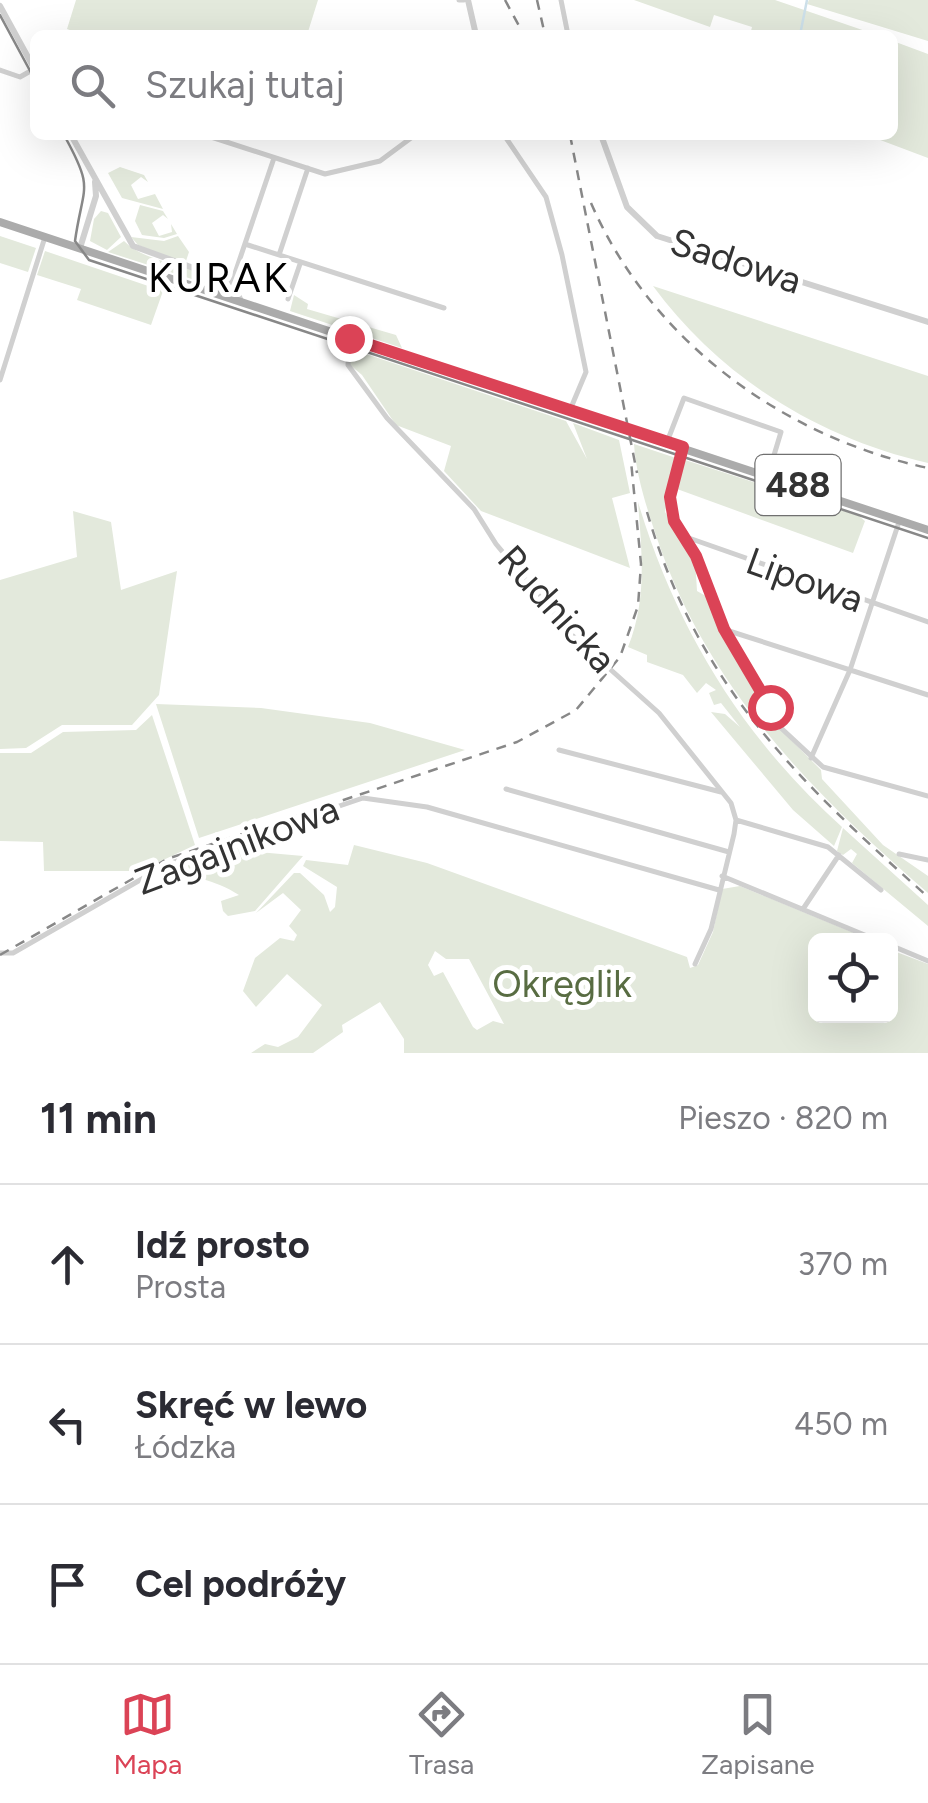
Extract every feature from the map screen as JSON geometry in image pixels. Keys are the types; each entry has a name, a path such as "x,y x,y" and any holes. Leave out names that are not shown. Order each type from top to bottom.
{"main road":[{"name":"488","path":"0,222 928,530"}],"street":[{"path":"464,0 474,30"},
{"path":"561,0 567,30"},
{"path":"0,6 30,61"},
{"path":"0,70 20,77 30,72"},
{"path":"74,140 128,240 140,251 232,282 242,302"},
{"path":"220,140 328,174 380,161 408,140"},
{"path":"507,140 546,197 562,255 586,372 570,410"},
{"name":"Sadowa","path":"602,140 627,207 652,233 928,322"},
{"path":"232,282 274,158"},
{"path":"279,255 308,168"},
{"path":"80,248 94,202 93,177"},
{"path":"94,202 113,213"},
{"path":"0,380 45,237"},
{"path":"245,244 444,308"},
{"path":"288,299 300,264"},
{"name":"Rudnicka","path":"349,338 348,365 388,418 474,509 496,544 572,635 658,713 724,792 736,820"},
{"path":"667,442 684,398 781,432 768,475"},
{"path":"683,447 670,502 724,629 781,728 823,767 928,796"},
{"path":"812,758 850,670 900,518"},
{"name":"Lipowa","path":"683,536 928,622"},
{"path":"724,629 928,695"},
{"path":"559,750 724,792"},
{"path":"506,789 729,852"},
{"name":"Zagajnikowa","path":"0,953 13,953 168,864 363,798 444,812 719,890"},
{"path":"695,964 710,934 736,820 816,842 839,855 881,890"},
{"path":"899,854 928,860"},
{"path":"802,908 839,855"},
{"path":"722,876 862,933"},
{"path":"898,948 928,961"}],"green space":[{"path":"76,0 318,0 309,30 67,29"},
{"path":"634,0 775,0 862,30 751,30 752,27 714,15 710,27"},
{"path":"809,0 928,0 928,41 898,30 807,4"},
{"path":"898,43 928,54 928,158 880,140 898,140"},
{"path":"120,167 144,175 148,182 141,177 131,185 138,199 155,194 163,209 122,198 108,173"},
{"path":"140,205 163,211 168,219 163,215 152,223 159,236 172,232 171,224 177,234 164,238 142,235 135,221"},
{"path":"101,211 108,213 121,237 107,250 90,241 94,219"},
{"path":"0,236 36,248 28,272 0,263"},
{"path":"178,236 189,252 185,264 138,245 131,237 164,241"},
{"path":"124,241 149,256 206,274 229,291 108,252"},
{"path":"45,251 163,291 151,325 77,300 81,289 37,275"},
{"path":"653,286 928,376 928,463 848,438 774,399 709,349"},
{"path":"294,295 308,304 307,309 396,335 402,348 290,311"},
{"path":"348,348 566,421 587,459 573,423 619,440 630,493 612,498 630,568 481,511 444,471 451,446 396,425 362,375 349,364"},
{"path":"634,444 676,458 665,512 695,558 697,591 711,599 778,727 821,770 822,779 883,845 928,876 928,893 807,779 738,695 682,600 660,547 637,470"},
{"path":"682,459 859,516 865,521 853,553 677,489"},
{"path":"638,502 672,594 693,637 744,719 806,793 842,827 834,846 793,810 711,712 725,714 740,727 721,703 714,705 709,693 716,690 706,683 697,693 683,675 647,662 647,655 628,647 641,594"},
{"path":"73,511 111,522 121,590 177,571 159,695 132,725 62,725 26,748 0,749 0,580 77,557"},
{"path":"156,704 261,708 370,723 465,750 199,838"},
{"path":"152,715 195,845 140,871 44,871 43,842 0,841 0,753 31,753 63,732 136,730"},
{"path":"843,828 928,905 928,926 852,863 857,854 851,849 843,855 837,851"},
{"path":"249,844 258,852 303,856 255,911 228,916 221,901 239,895 211,882 161,872"},
{"name":"Okręglik","path":"354,845 427,863 687,957 690,968 698,965 713,932 722,889 740,886 854,933 808,933 808,1023 898,1023 898,953 928,964 928,1053 404,1053 404,1039 380,1002 342,1025 343,1032 313,1053 251,1053 265,1044 278,1047 298,1037 322,1005 287,974 256,1007 243,991 255,958 280,938 294,941 297,935 289,926 301,910 283,893 256,913 294,873 300,873 324,895 330,912 335,907 337,887 303,866 306,860 348,865","holes":["435,951 446,959 469,959 504,1024 493,1021 477,1030 473,1027 443,972 434,976 428,965"]}],"waterway":[{"path":"801,30 807,0"}],"tram line":[{"path":"0,15 30,71"},
{"path":"66,140 80,167 84,188 75,241 89,260 928,538"}],"railway":[{"path":"505,0 521,30"},
{"path":"537,0 544,30"},
{"path":"571,140 637,473"},
{"path":"591,203 617,253 649,298 686,339 728,376 773,407 823,433 928,468"},
{"path":"0,955 167,859 517,742 576,710 620,657 638,606 641,564 631,461"},
{"path":"647,512 668,574 694,629 758,726 836,812 928,897"}],"district":[{"name":"KURAK","path":"219,278"}],"route":[{"path":"349,338 683,447 670,497 674,521 696,556 724,629 770,707"}]}
